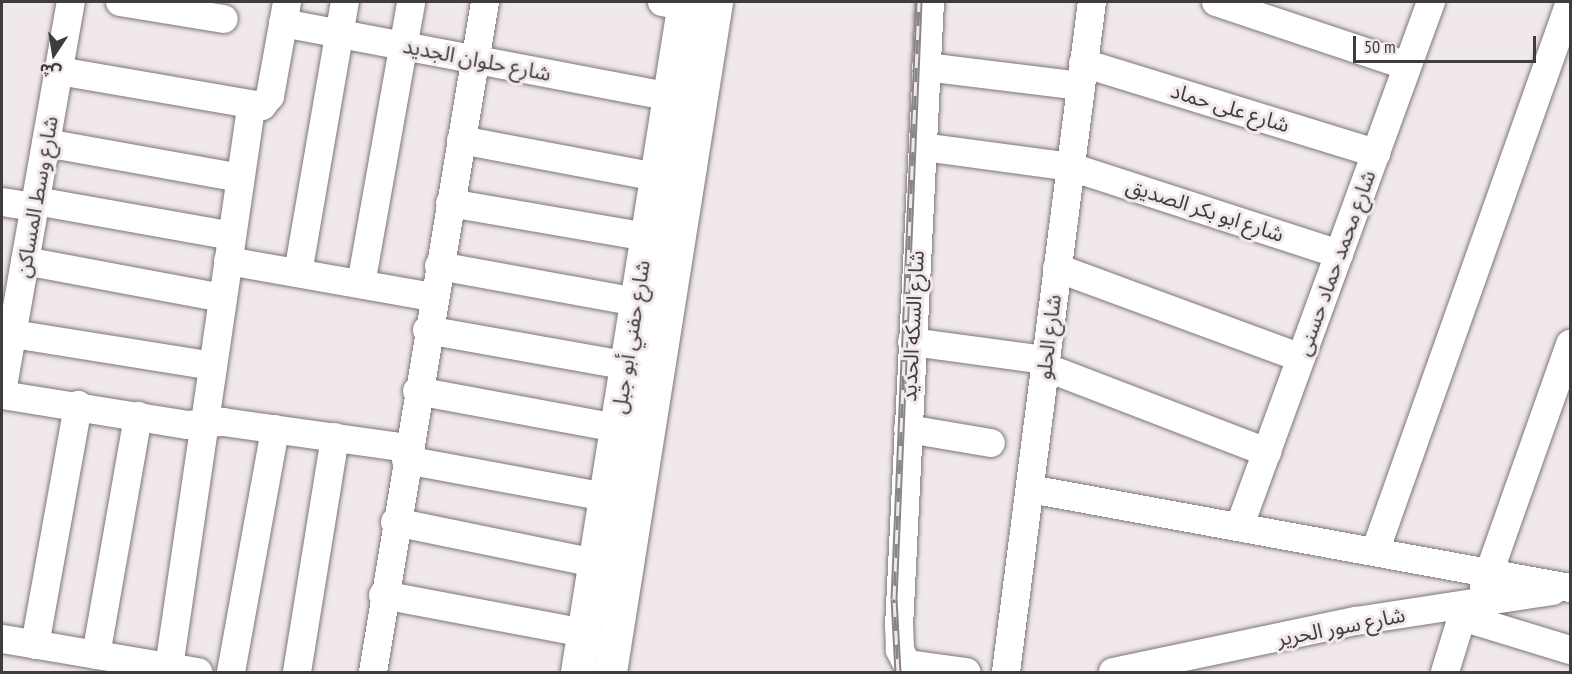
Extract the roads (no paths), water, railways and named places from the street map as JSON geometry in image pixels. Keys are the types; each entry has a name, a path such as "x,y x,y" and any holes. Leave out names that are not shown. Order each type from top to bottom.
{"street":[{"name":"شارع وسط المساكن","path":"2,394 71,2"},
{"path":"120,2 224,19"},
{"path":"298,273 345,2"},
{"path":"361,284 411,2"},
{"path":"373,672 395,522 485,2"},
{"name":"شارع حفني أبو جبل","path":"610,672 642,369 716,2"},
{"name":"شارع السكه الحديد","path":"903,665 908,429 930,2"},
{"name":"شارع الحلو","path":"1006,672 1092,2"},
{"path":"1216,2 1407,66"},
{"name":"شارع محمد حماد حسنى","path":"1240,525 1431,2"},
{"path":"1376,549 1570,2"},
{"name":"شارع حفني أبو جبل","path":"577,672 617,428 642,369 637,302 670,97 676,3"},
{"path":"59,71 251,108 262,106 270,96 285,12"},
{"name":"شارع حلوان الجديد","path":"285,12 339,34 670,97"},
{"name":"شارع على حماد","path":"926,67 999,66 1082,75 1376,153"},
{"path":"169,667 251,108"},
{"path":"461,140 657,177"},
{"path":"46,143 240,178"},
{"name":"شارع ابو بكر الصديق","path":"923,147 1071,167 1339,254"},
{"path":"2,202 36,204 230,248 298,273 433,297"},
{"path":"450,203 647,237"},
{"path":"26,261 223,297"},
{"path":"439,266 637,302"},
{"path":"1057,268 1301,358"},
{"path":"428,330 642,369"},
{"path":"13,334 212,366"},
{"path":"912,342 1046,363 1267,452"},
{"path":"1445,672 1469,609 1489,569 1570,344"},
{"path":"417,391 617,428"},
{"path":"2,394 138,416 335,437 606,497"},
{"path":"35,645 78,405"},
{"path":"96,655 138,416"},
{"path":"231,672 274,429"},
{"path":"908,429 991,443"},
{"path":"297,672 335,437"},
{"path":"1030,489 1489,569 1570,589"},
{"path":"395,522 595,563"},
{"name":"شارع سور الحرير","path":"1113,672 1183,660 1356,621 1469,609 1532,591 1570,589"},
{"path":"383,595 584,633"},
{"path":"1469,609 1570,650"},
{"path":"2,639 198,672"},
{"path":"1183,660 1212,672"},
{"path":"903,665 966,672"}],"railway":[{"path":"898,672 894,599 919,2"}]}
